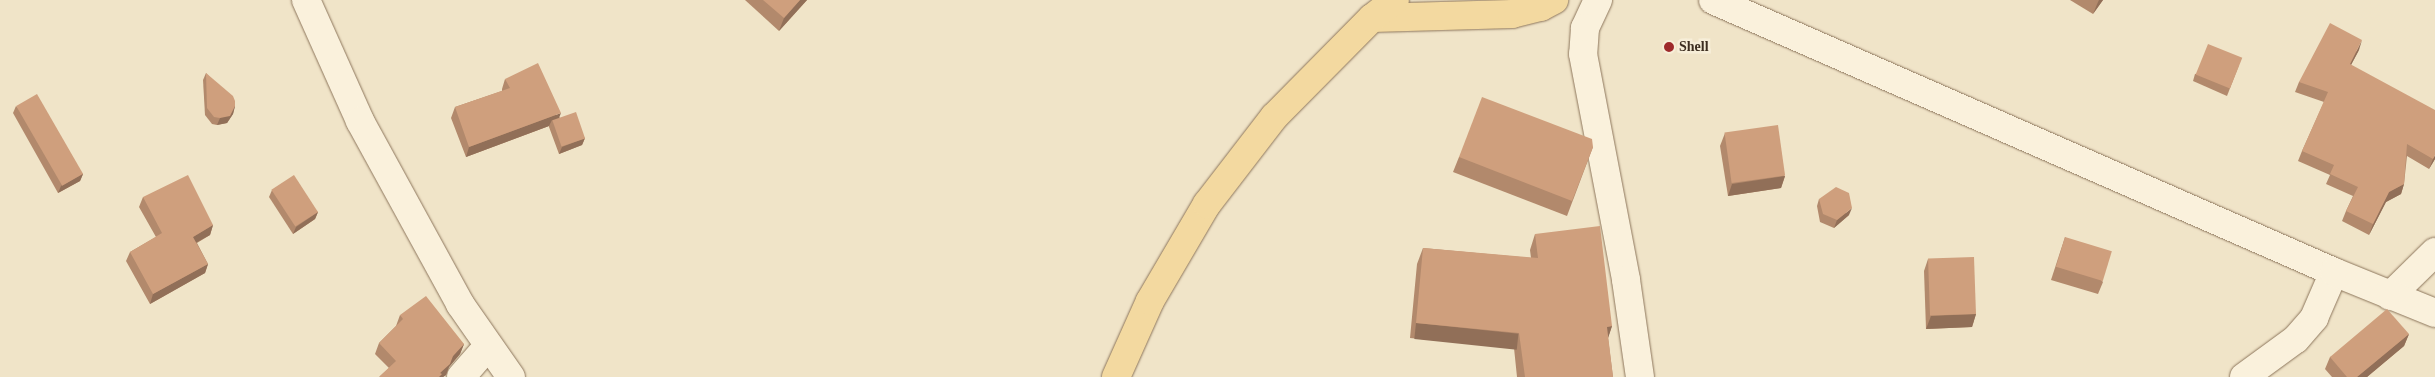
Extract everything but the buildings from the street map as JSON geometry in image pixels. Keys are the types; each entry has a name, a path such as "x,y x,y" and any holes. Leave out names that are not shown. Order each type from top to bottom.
{"main road":[{"path":"1116,377 1150,301 1207,204 1274,117 1372,18 1395,0"},
{"path":"1372,18 1512,14 1541,7 1554,0"}],"street":[{"path":"306,0 360,121 460,304 511,377"},
{"path":"1598,0 1585,28 1583,54 1626,280 1640,377"},
{"path":"1713,0 2334,272 2435,313"},
{"path":"2390,296 2435,252"},
{"path":"2244,377 2296,339 2314,318 2334,272"},
{"path":"461,377 488,346"}],"place":[{"name":"Shell","path":"1669,47"}]}
